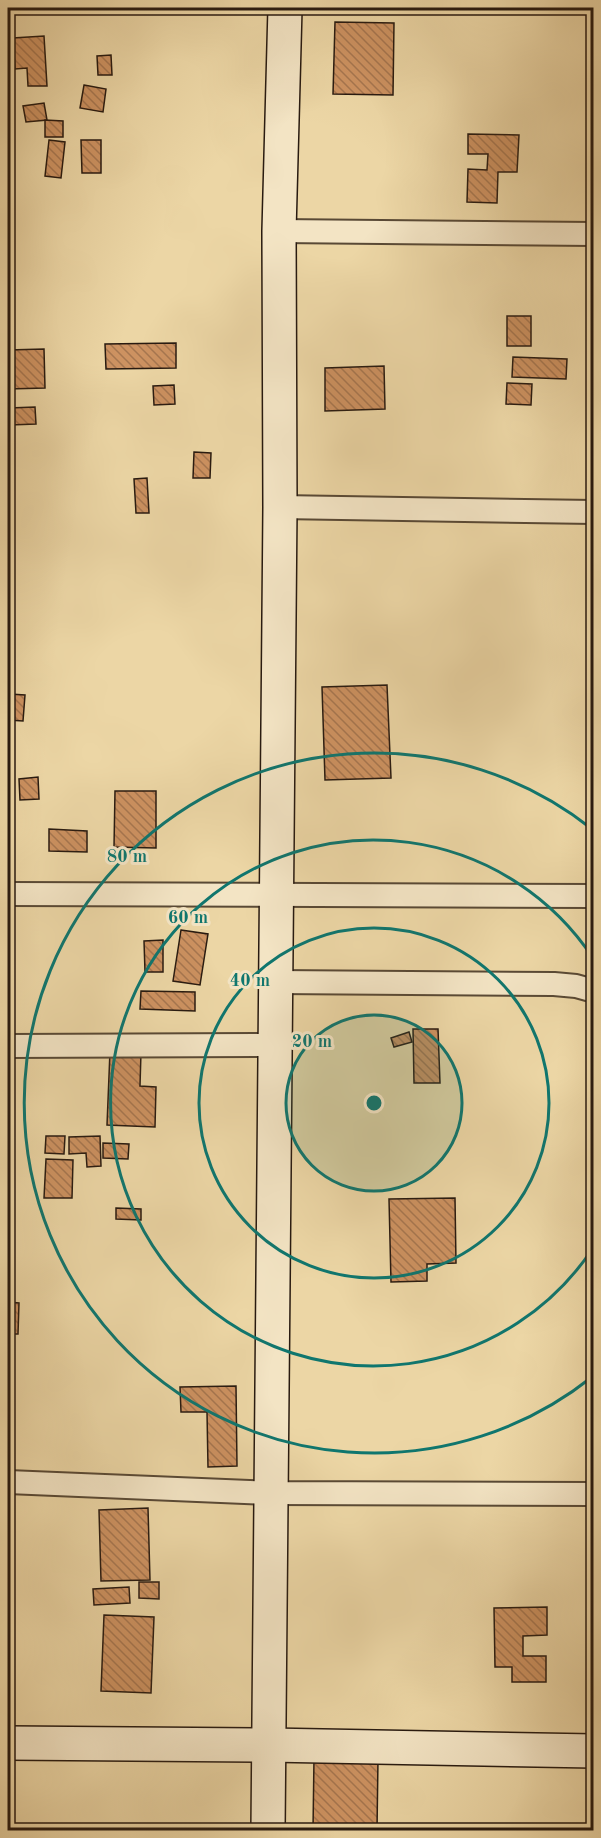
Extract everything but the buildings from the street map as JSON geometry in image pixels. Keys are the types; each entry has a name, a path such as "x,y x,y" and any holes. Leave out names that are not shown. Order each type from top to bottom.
{"street":[{"path":"268,1830 280,507 279,231 285,8"},
{"path":"279,231 594,234"},
{"path":"280,507 594,512"},
{"path":"8,894 594,896"},
{"path":"276,982 554,984 576,986 594,991"},
{"path":"8,1046 275,1045"},
{"path":"8,1482 271,1493 594,1494"},
{"path":"8,1743 594,1751"}]}
